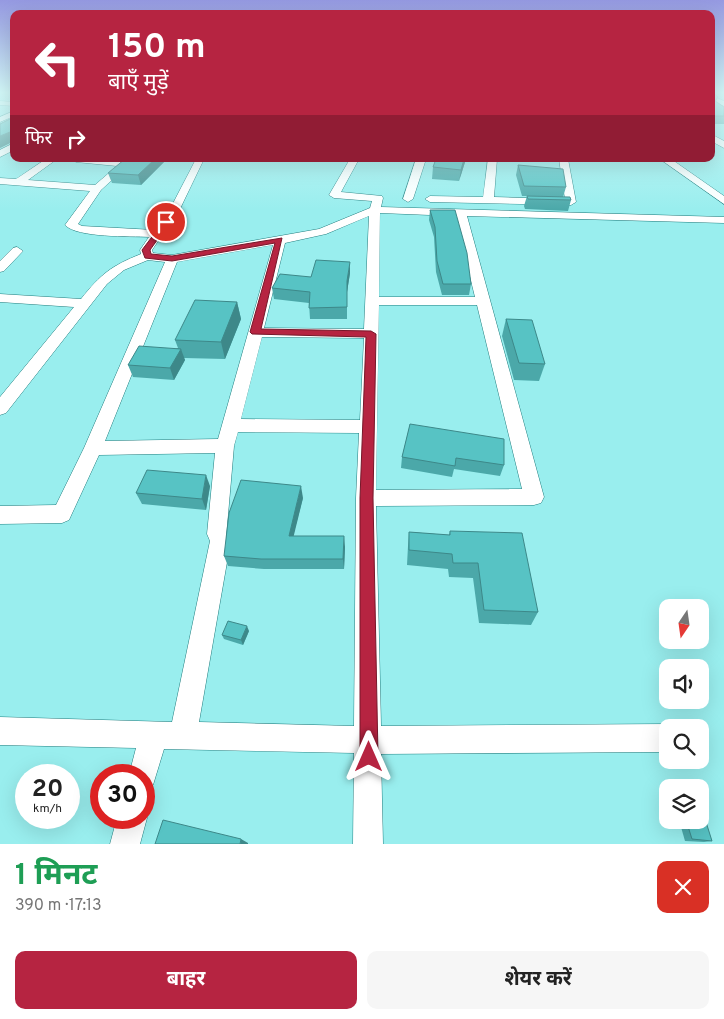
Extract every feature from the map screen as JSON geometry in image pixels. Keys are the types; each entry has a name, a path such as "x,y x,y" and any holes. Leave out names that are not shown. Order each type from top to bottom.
{"street":[{"path":"19,182 48,162"},
{"path":"127,162 97,188 71,225 74,228 158,234"},
{"path":"147,256 146,250 174,211 198,162"},
{"path":"352,162 334,195 460,212 724,220"},
{"path":"420,162 404,199 571,202 564,162"},
{"path":"488,200 492,162"},
{"path":"669,162 724,201"},
{"path":"0,180 97,188"},
{"path":"0,409 102,280 120,267 147,256 172,259 322,232 379,202"},
{"path":"368,844 369,740 366,498 372,301 379,202"},
{"path":"366,498 534,497 460,212"},
{"path":"183,736 218,540 225,446 280,240"},
{"path":"0,250 17,252 0,268"},
{"path":"0,515 62,514 93,448 172,259"},
{"path":"0,298 84,303"},
{"path":"372,301 482,302"},
{"path":"255,332 371,334"},
{"path":"231,425 368,427"},
{"path":"93,448 225,446"},
{"path":"0,731 369,740 659,738"},
{"path":"146,764 153,736"},
{"path":"125,844 129,829"}],"building":[{"path":"0,131 10,131 10,132 0,136"},
{"path":"121,162 152,162 138,175 108,173"},
{"path":"435,162 463,162 461,170 433,167"},
{"path":"518,165 563,169 566,187 524,186"},
{"path":"527,196 570,197 571,200 528,199"},
{"path":"430,210 455,210 467,253 471,284 443,284 437,261 435,227"},
{"path":"316,260 350,262 347,281 347,307 309,308 310,292 272,288 280,274 311,277"},
{"path":"195,300 237,302 221,342 175,340"},
{"path":"506,319 532,320 545,364 519,363"},
{"path":"139,346 181,349 170,368 128,365"},
{"path":"410,424 504,439 504,465 456,458 455,466 402,457"},
{"path":"147,470 206,475 202,499 136,493"},
{"path":"241,480 301,486 289,536 344,536 343,559 261,559 224,556 229,513"},
{"path":"450,531 522,533 538,612 484,610 478,563 453,563 452,554 409,550 409,532 450,535"},
{"path":"228,621 247,626 241,640 222,635"},
{"path":"163,820 241,839 240,844 155,844"},
{"path":"689,829 708,829 712,841 692,839"}],"route":[{"path":"166,222 146,250 147,256 158,259 172,259 280,240 255,332 371,334 366,498 369,757"}]}
